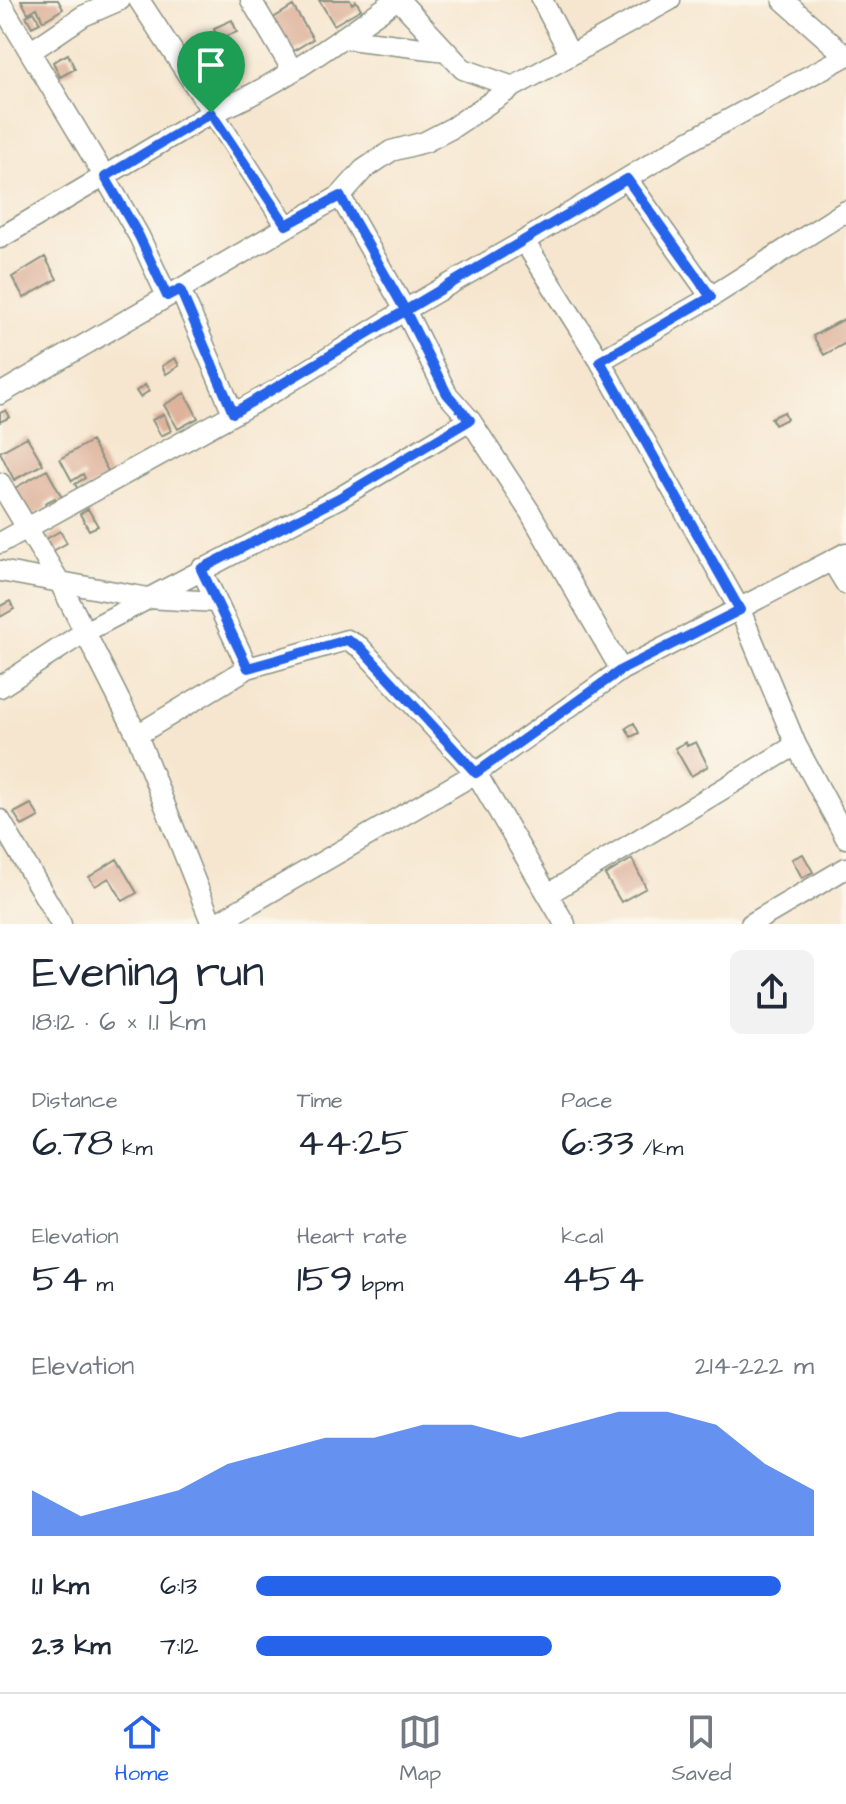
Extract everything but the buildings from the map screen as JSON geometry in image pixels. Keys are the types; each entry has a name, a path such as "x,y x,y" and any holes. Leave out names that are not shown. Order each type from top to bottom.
{"street":[{"path":"30,52 83,16 120,0"},
{"path":"139,0 286,225"},
{"path":"251,0 293,71"},
{"path":"0,238 211,113 238,102 293,71 398,0 463,69 513,87"},
{"path":"542,0 570,54"},
{"path":"0,394 340,196 363,170 391,151 425,142 452,128 513,87 670,0"},
{"path":"0,543 341,351 682,145 846,56 783,0"},
{"path":"0,2 174,292 233,413"},
{"path":"341,38 446,51"},
{"path":"627,179 711,297"},
{"path":"340,196 405,310 447,394 470,420 530,512 621,670"},
{"path":"600,361 711,297 846,211"},
{"path":"524,241 600,361 740,610 796,745 846,838"},
{"path":"0,687 83,633 339,498 470,420"},
{"path":"0,483 59,581 137,735 214,924 476,773 621,670 839,557 846,584"},
{"path":"201,569 248,668"},
{"path":"0,571 148,598 216,602"},
{"path":"137,735 248,668 347,640 360,647 476,773 565,924"},
{"path":"548,894 796,745"},
{"path":"0,820 61,924"},
{"path":"751,924 846,868"}],"route":[{"path":"211,113 105,177 139,236 167,296 180,289 233,413 275,391 405,310 627,179 711,297 600,361 740,610 621,670 476,773 360,647 347,640 248,668 201,569 339,498 470,420 447,394 405,310 340,196 286,225 211,113"}]}
